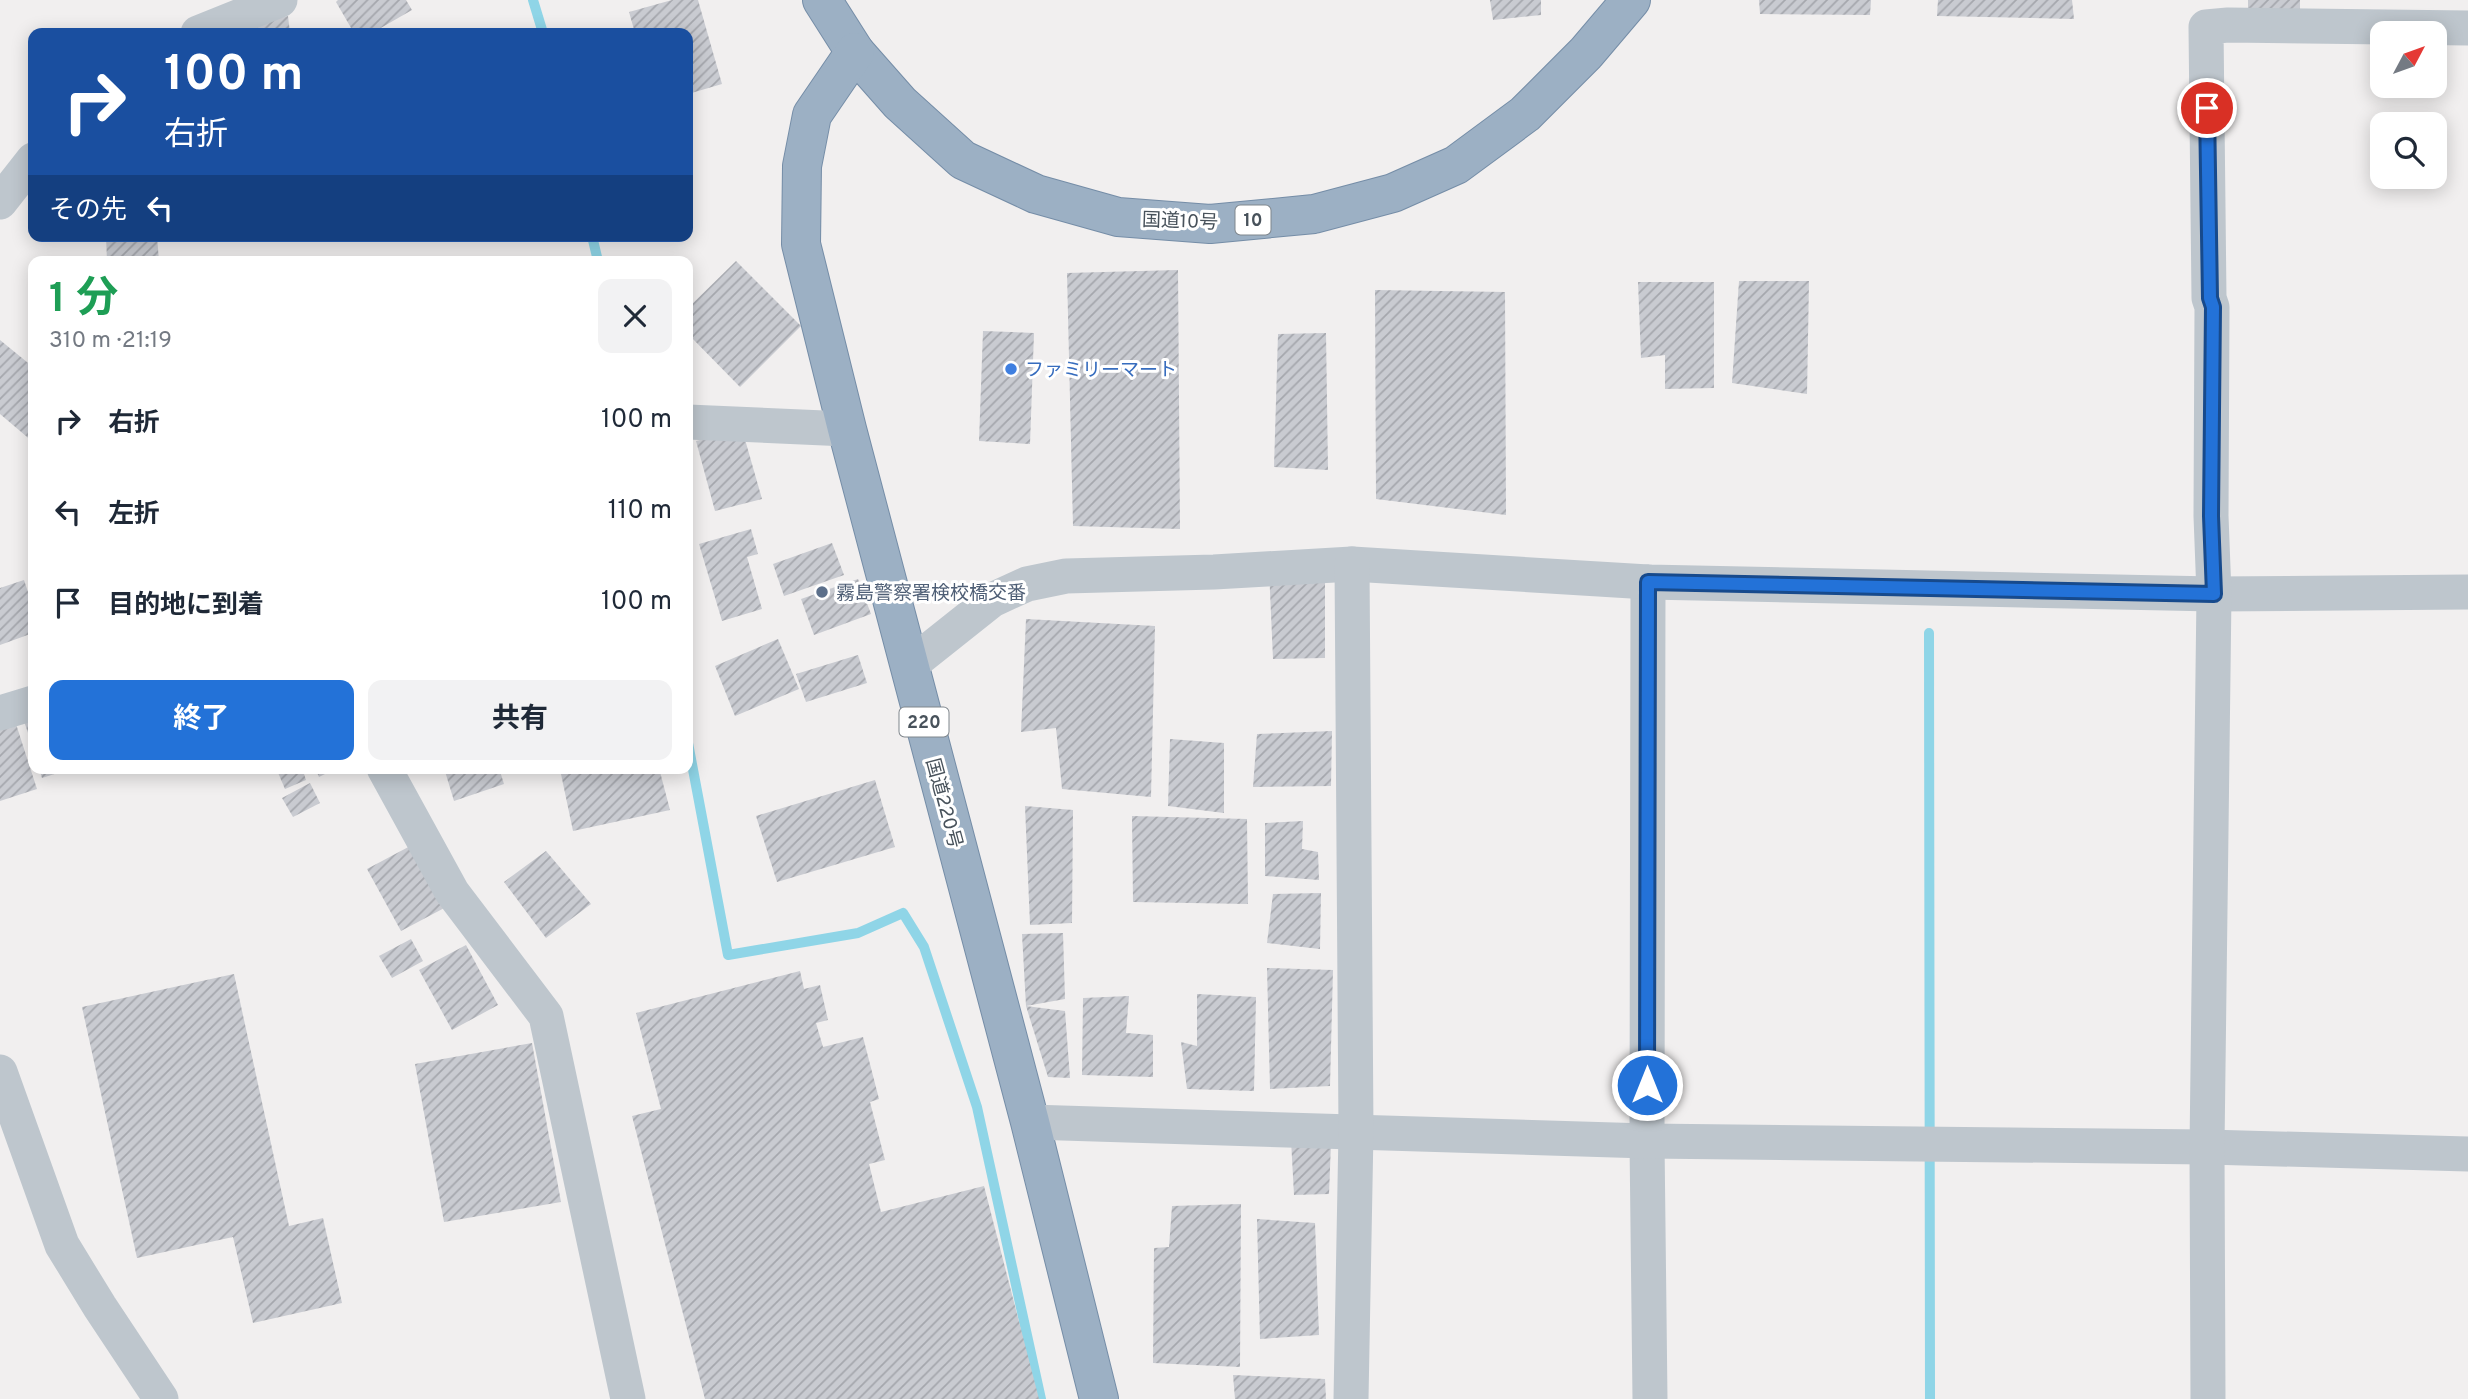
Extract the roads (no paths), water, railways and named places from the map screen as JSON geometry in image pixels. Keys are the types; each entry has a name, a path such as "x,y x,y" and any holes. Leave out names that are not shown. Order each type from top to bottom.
{"highway":[{"name":"国道10号","path":"822,0 856,52 900,103 963,160 1036,194 1118,217 1210,224 1314,214 1393,193 1456,166 1525,114 1586,53 1631,0"},
{"name":"国道220号","path":"856,52 812,114 802,166 801,244 847,429 1030,1122 1099,1399"}],"street":[{"path":"210,28 280,0"},
{"path":"2208,1399 2207,1146 2214,594 2211,516 2213,307 2210,298 2206,27 2228,24 2468,28"},
{"path":"0,202 28,166"},
{"path":"693,422 847,429"},
{"path":"909,666 992,600 1027,584 1066,576 1214,572 1352,564 1648,582 2214,594 2468,592"},
{"path":"1352,564 1356,1131 1352,1399"},
{"path":"1648,582 1647,1141 1650,1399"},
{"path":"0,713 28,705"},
{"path":"387,774 452,892 546,1016 628,1399"},
{"path":"0,1072 62,1245 161,1399"},
{"path":"1030,1122 1647,1141 2207,1146 2468,1154"}],"waterway":[{"path":"533,0 541,28"},
{"path":"593,242 597,256"},
{"path":"1929,633 1930,1399"},
{"path":"693,770 728,955 858,933 903,913 924,947 977,1107 1041,1399"}],"place":[{"name":"ファミリーマート","path":"1011,369"},
{"name":"霧島警察署検校橋交番","path":"822,592"}]}
